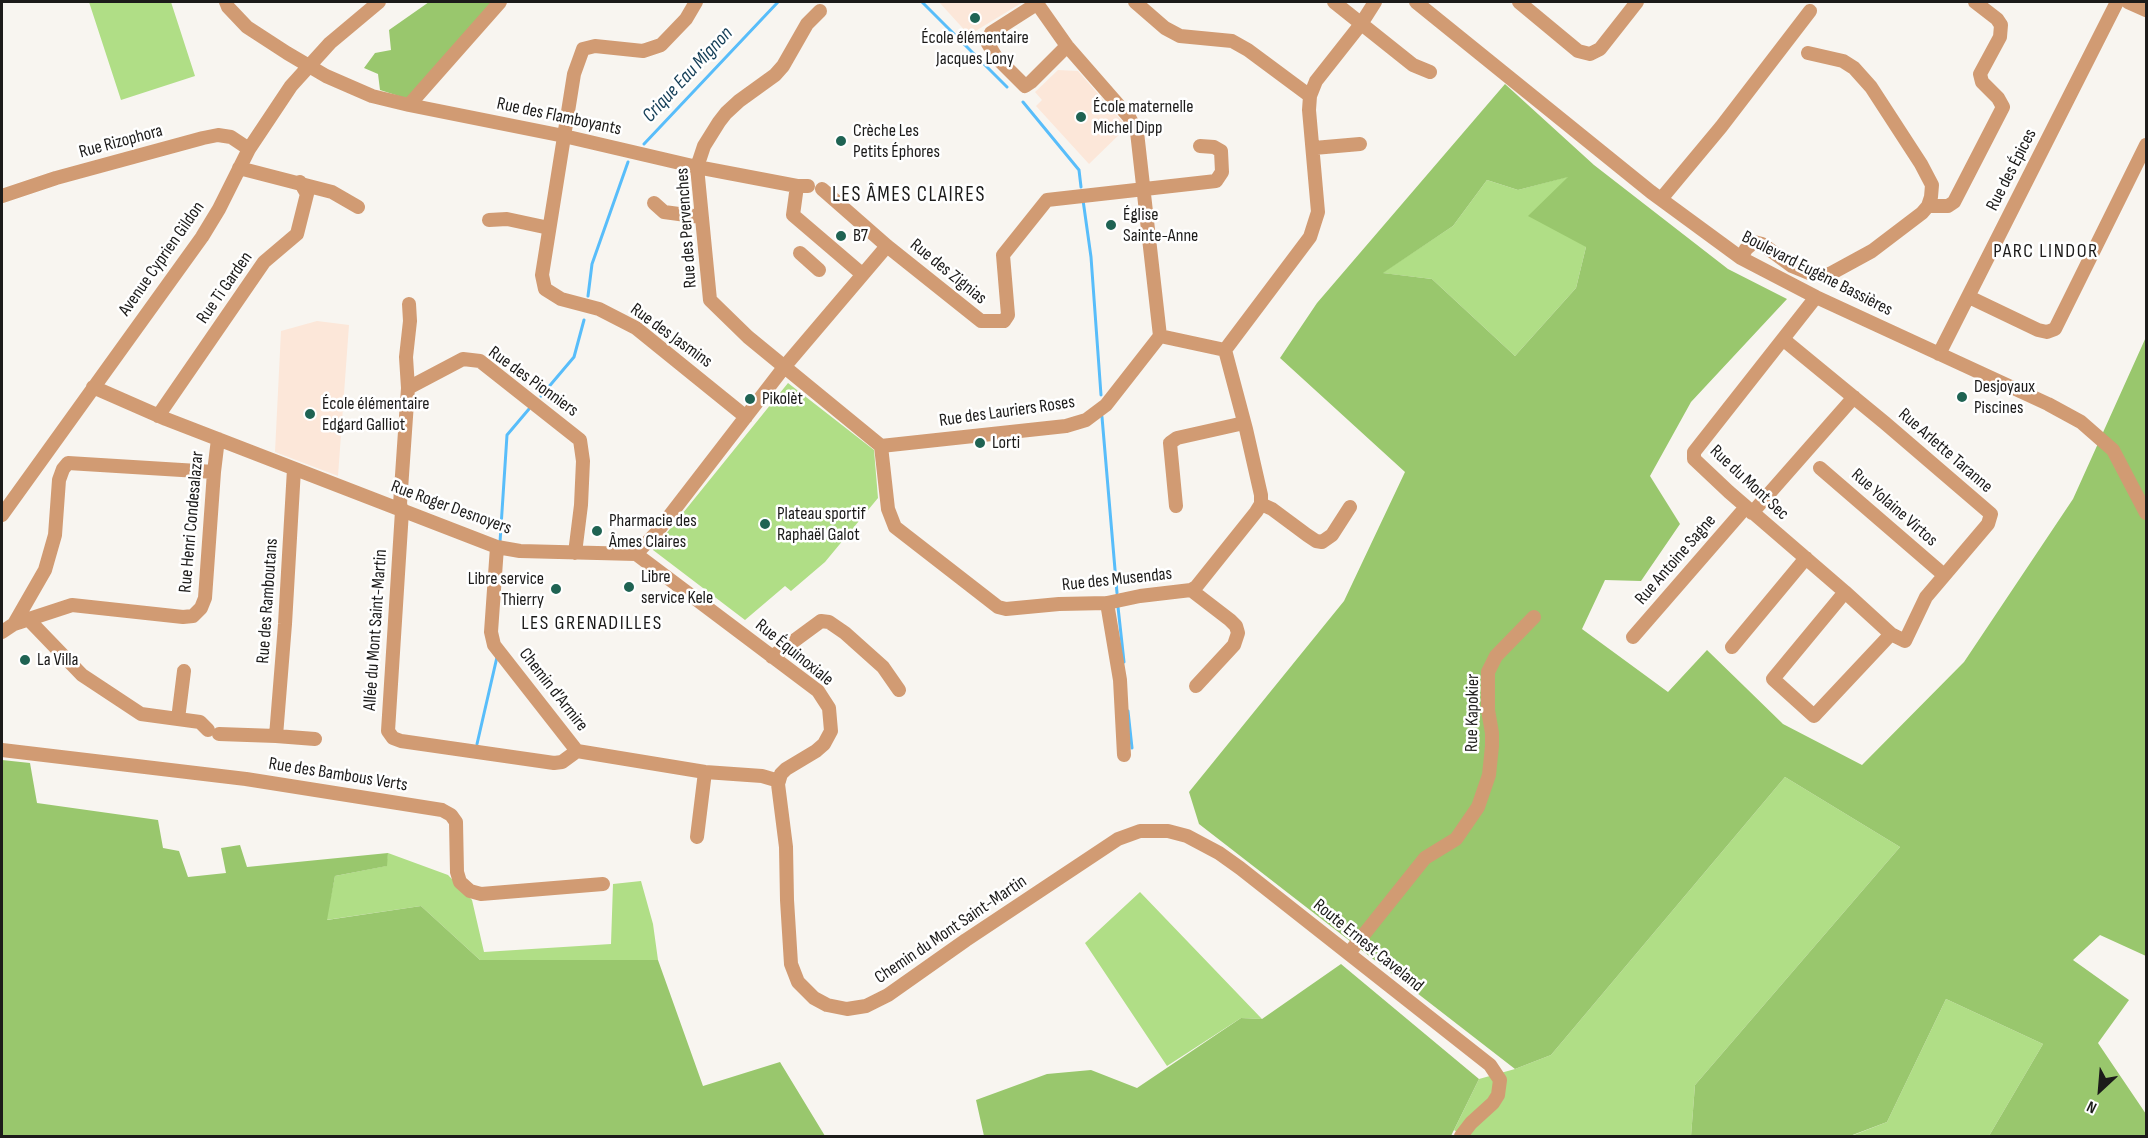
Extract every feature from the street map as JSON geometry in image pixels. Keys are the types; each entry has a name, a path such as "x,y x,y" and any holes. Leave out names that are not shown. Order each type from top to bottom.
{"street":[{"name":"Rue des Flamboyants","path":"226,2 247,27 309,66 372,96 564,136 697,167 802,186 793,214 824,242"},
{"name":"Avenue Cyprien Gildon","path":"2,515 202,237 219,209 249,149 291,86 330,43 379,2"},
{"path":"409,105 500,2"},
{"name":"Rue des Jasmins","path":"696,2 686,19 661,45 643,51 595,45 583,49 574,74 542,275 545,290 561,299 599,309 636,328 746,417"},
{"path":"1067,46 1025,86 996,57 987,42 991,33 1037,2 1067,46 1129,117 1137,132 1160,336 1225,350"},
{"path":"1134,2 1165,28 1180,36 1232,40 1310,96"},
{"path":"1334,2 1413,64 1430,72"},
{"path":"1225,350 1310,237 1318,212 1309,110 1310,96 1316,81 1362,24 1375,2"},
{"name":"Boulevard Eugène Bassières","path":"1416,2 1661,199 1741,258 1816,297 2048,404 2081,422 2113,450 2146,513"},
{"path":"1518,2 1578,51 1590,54 1600,49 1637,2"},
{"path":"1928,206 1948,206 1954,202 2003,107 1998,98 1982,82 1980,74 2000,37 2001,26 1997,19 1975,2"},
{"name":"Rue des Épices","path":"1939,354 2117,2"},
{"path":"2128,2 2146,10"},
{"name":"Rue des Pervenches","path":"820,11 807,24 776,75 739,100 718,122 704,146 697,167 710,300 748,337 881,446"},
{"path":"1661,199 1721,127 1810,11"},
{"path":"1741,258 1754,242 1762,244 1792,266 1809,273 1828,275 1872,251 1928,206 1932,197 1932,186 1921,164 1871,87 1854,68 1843,61 1808,53"},
{"name":"Rue Rizophora","path":"2,196 56,178 218,135 231,137 249,149"},
{"path":"1314,148 1360,144"},
{"path":"1969,297 2038,330 2047,332 2055,329 2146,145"},
{"path":"1145,189 1216,181 1222,172 1221,152 1214,147 1200,146"},
{"path":"239,168 332,192 358,207"},
{"name":"Rue Ti Garden","path":"158,416 264,262 297,234 307,194 300,182"},
{"path":"636,554 657,532 785,366 887,246 822,189"},
{"name":"Rue des Zignias","path":"887,246 981,321 1004,321 1008,315 1003,255 1044,202 1050,198 1145,189"},
{"path":"654,203 664,212 701,217"},
{"path":"489,220 507,219 549,228"},
{"path":"809,261 824,242 862,274"},
{"name":"Rue du Mont Sec","path":"1816,297 1694,452 1694,459 1891,634 1905,641"},
{"path":"402,511 400,504 408,388 406,357 410,304"},
{"name":"Rue des Lauriers Roses","path":"881,446 1066,426 1086,420 1106,405 1160,336"},
{"name":"Rue Arlette Taranne","path":"1784,340 1991,514 1988,524 1926,597 1905,641"},
{"path":"1225,350 1261,495 1261,504 1272,509 1306,536 1322,542 1332,536 1350,507"},
{"name":"Rue des Pionniers","path":"408,388 463,358 480,361 580,440 583,461 575,553"},
{"name":"Rue Roger Desnoyers","path":"93,387 158,416 497,547 520,551 636,554"},
{"name":"Rue Antoine Sagne","path":"1632,637 1854,397"},
{"path":"1176,506 1170,443 1177,438 1244,423"},
{"name":"Rue Henri Condesalazar","path":"27,619 72,605 183,617 193,616 201,608 205,598 218,439"},
{"name":"Rue des Musendas","path":"881,446 888,510 895,527 998,607 1006,609 1059,604 1107,603 1140,596 1191,590 1196,587 1261,504"},
{"path":"14,624 45,570 55,534 59,480 63,468 68,463 214,472"},
{"name":"Rue Yolaine Virtos","path":"1820,468 1944,575"},
{"name":"Rue des Ramboutans","path":"276,736 294,469"},
{"name":"Allée du Mont Saint-Martin","path":"402,511 388,727 390,735 401,741 554,763 562,762 578,751"},
{"name":"Chemin d'Armire","path":"497,547 491,632 494,645 578,751"},
{"name":"Rue Équinoxiale","path":"636,554 818,691 824,698 829,708 831,724 828,738 821,748 786,769 779,781"},
{"path":"1732,647 1806,558"},
{"path":"1191,590 1230,620 1236,626 1238,633 1234,645 1196,686"},
{"path":"1845,592 1773,679 1814,716 1891,634"},
{"path":"1107,603 1120,680 1124,755"},
{"name":"Rue Kapokier","path":"1349,953 1425,858 1456,839 1478,807 1489,775 1492,746 1488,710 1488,672 1496,656 1534,617"},
{"path":"2,632 27,619 82,675 141,714 200,722 214,732 315,740"},
{"path":"772,657 821,621 829,622 883,667 899,690"},
{"path":"178,719 184,671"},
{"name":"Rue des Bambous Verts","path":"2,750 246,779 442,810 451,815 456,822 457,872 460,882 470,891 481,894 603,884"},
{"path":"578,751 705,772 762,776 779,781"},
{"path":"697,837 705,772"},
{"name":"Chemin du Mont Saint-Martin","path":"779,781 786,847 791,964 798,982 807,992 827,1005 847,1009 866,1006 888,995 1118,839 1140,831"},
{"name":"Route Ernest Caveland","path":"1140,831 1168,831 1186,836 1219,853 1271,891 1479,1056 1496,1072 1500,1085 1496,1099 1471,1123 1461,1137"}],"shaded area":[{"name":"École élémentaire Jacques Lony","path":"939,2 1023,2 969,35"},
{"name":"École maternelle Michel Dipp","path":"1058,70 1078,71 1127,127 1089,164 1036,106 1042,100 1035,92"},
{"name":"École élémentaire Edgard Galliot","path":"317,321 349,325 338,476 275,452 281,331"}],"green space":[{"path":"89,2 171,2 195,76 121,100"},
{"path":"429,2 493,2 408,99 380,90 378,74 364,68 375,53 391,50 389,30"},
{"path":"1505,84 1594,165 1728,269 1787,299 1691,402 1650,476 1680,524 1641,581 1605,580 1582,629 1668,692 1707,650 1783,724 1862,765 1964,662 2073,499 2146,337 2146,956 2100,935 2073,960 2129,1000 2098,1043 2146,1114 2146,1136 1989,1136 2043,1044 1946,999 1887,1122 1850,1136 1691,1136 1695,1085 1900,847 1785,777 1551,1055 1515,1069 1199,824 1189,792 1344,601 1405,472 1280,358 1317,303","holes":["1568,177 1528,216 1586,247 1576,288 1515,356 1432,279 1383,273 1453,226 1487,180 1518,190"]},
{"path":"1570,176 1586,247 1576,288 1515,356 1432,279 1382,273 1453,226 1487,180 1518,190"},
{"name":"Plateau sportif Raphaël Galot","path":"788,383 874,450 878,498 825,562 791,591 785,586 745,620 653,550"},
{"path":"2,760 30,763 37,803 158,820 163,848 179,851 188,877 226,873 221,848 240,845 247,867 388,853 387,866 335,876 327,920 421,906 480,960 658,960 703,1086 780,1062 825,1136 2,1136"},
{"path":"1785,777 1900,847 1695,1085 1691,1136 1463,1136 1454,1130 1479,1079 1515,1069 1551,1055"},
{"path":"388,853 448,875 472,900 484,952 611,944 613,884 641,881 653,924 658,960 480,960 421,906 326,920 335,876 386,866"},
{"path":"1140,892 1262,1019 1241,1018 1167,1066 1085,943"},
{"path":"1341,964 1479,1079 1451,1136 984,1136 976,1100 1047,1074 1091,1070 1137,1088 1241,1018 1262,1019"},
{"path":"1946,999 2043,1044 1989,1136 1851,1136 1887,1122"}],"waterway":[{"name":"Crique Eau Mignon","path":"644,144 778,2"},
{"path":"922,2 1007,87"},
{"path":"1023,102 1079,170 1081,187"},
{"name":"Crique Eau Mignon","path":"588,296 592,264 628,162"},
{"path":"1083,200 1091,257 1101,395"},
{"name":"Crique Eau Mignon","path":"541,396 574,357 584,320"},
{"name":"Crique Eau Mignon","path":"500,542 507,435 529,409"},
{"path":"1102,417 1117,593"},
{"path":"1118,607 1124,662"},
{"name":"Crique Eau Mignon","path":"477,744 497,657"},
{"path":"1128,711 1132,748"}],"place":[{"name":"École élémentaire Jacques Lony","path":"975,18"},
{"name":"École maternelle Michel Dipp","path":"1081,117"},
{"name":"Crèche Les Petits Éphores","path":"841,141"},
{"name":"Église Sainte-Anne","path":"1111,225"},
{"name":"B7","path":"841,236"},
{"name":"Desjoyaux Piscines","path":"1962,397"},
{"name":"Pikolèt","path":"750,399"},
{"name":"École élémentaire Edgard Galliot","path":"310,414"},
{"name":"Lorti","path":"980,443"},
{"name":"Plateau sportif Raphaël Galot","path":"765,524"},
{"name":"Pharmacie des Âmes Claires","path":"597,531"},
{"name":"Libre service Kele","path":"629,587"},
{"name":"Libre service Thierry","path":"556,589"},
{"name":"La Villa","path":"25,660"}],"district":[{"name":"LES ÂMES CLAIRES","path":"909,196"},
{"name":"PARC LINDOR","path":"2046,252"},
{"name":"LES GRENADILLES","path":"592,624"}]}
